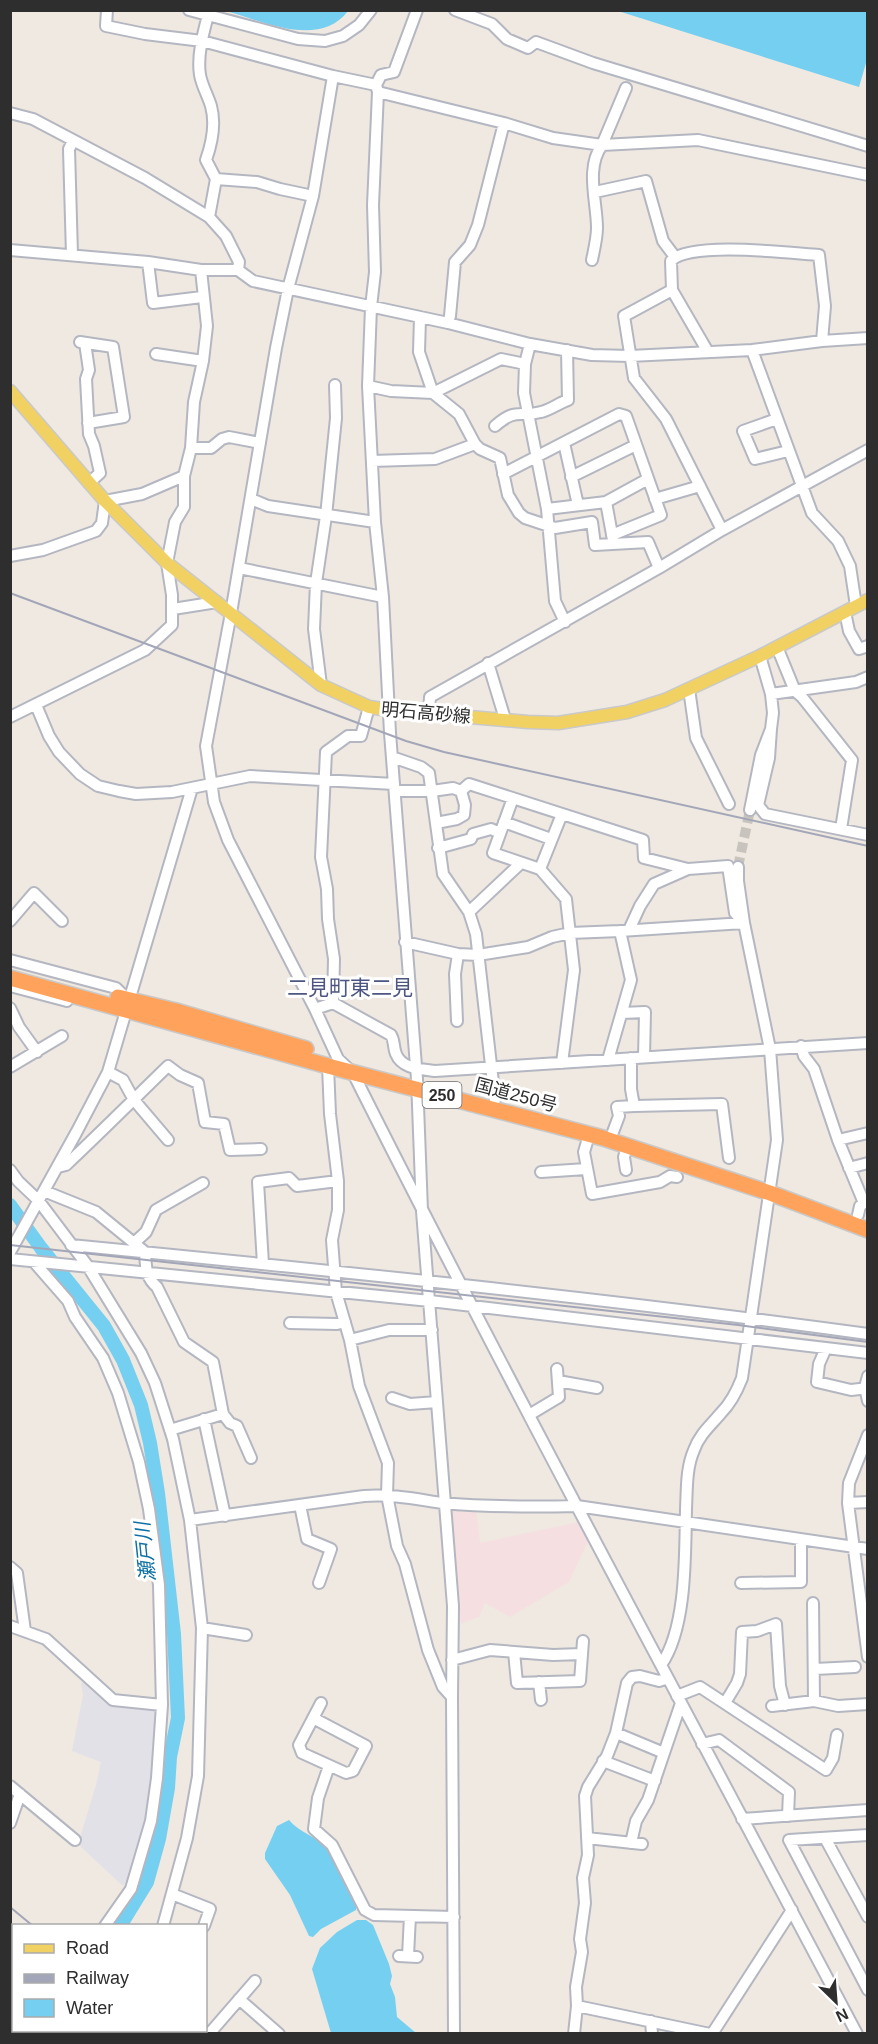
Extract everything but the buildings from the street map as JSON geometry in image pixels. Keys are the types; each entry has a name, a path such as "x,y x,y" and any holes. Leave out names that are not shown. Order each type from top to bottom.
{"highway":[{"name":"国道250号","path":"10,969 127,1005"},
{"name":"国道250号","path":"12,987 176,1011 333,1062 417,1079 613,1132 770,1188 867,1230"},
{"name":"国道250号","path":"333,1062 353,1073 417,1079 589,1135 862,1217"}],"main road":[{"name":"明石高砂線","path":"10,391 105,501 166,563 321,685 369,707 558,723 627,712 665,700 760,656 867,600"}],"street":[{"path":"107,10 106,26 145,34 202,41 553,138 602,146 698,140 867,175"},
{"path":"189,10 298,39 325,41 343,36 359,25 371,10"},
{"path":"417,10 394,72 381,75 377,88 373,205 375,272 371,307 368,386 375,522 383,597 392,758 417,1079 422,1211 453,1606 454,2034"},
{"path":"455,10 492,24 507,39 528,48 536,42 592,63 867,146"},
{"path":"208,15 202,41 200,74 211,105 213,126 212,142 206,160 216,179 209,217"},
{"path":"333,76 314,196 288,289 206,746 217,812 228,840 315,1009 333,1062 330,1114 338,1181 338,1210 332,1240 336,1292 350,1340 359,1386 388,1463 387,1495 397,1546 405,1564 428,1650 443,1687 452,1697"},
{"path":"592,260 598,230 593,175 596,153 602,146 626,88"},
{"path":"10,113 33,119 145,178 209,217 226,236 239,262 238,270"},
{"path":"448,323 455,261 470,245 478,225 504,123"},
{"path":"72,255 69,148 73,141"},
{"path":"216,179 257,182 314,196"},
{"path":"595,192 646,181 663,241 675,256"},
{"path":"10,250 148,262 201,270 238,270 253,281 448,323 530,344 592,355 630,356 752,350 867,338"},
{"path":"708,352 672,290 671,261 675,256 692,252 726,250 819,255 825,306 822,341"},
{"path":"148,262 153,303 202,297"},
{"path":"10,717 145,650 172,625 173,609 166,563 175,522 184,507 184,476 191,448 194,402 203,361 207,326 202,297 201,270"},
{"path":"672,290 624,316 634,378 666,419 722,530"},
{"path":"420,317 419,352 433,393 459,414 480,449 500,458 503,474 508,495 519,513 525,518 555,528 592,522 595,544 613,539 661,514 626,416 619,414 503,474"},
{"path":"88,423 124,417 113,347 82,343 89,370 86,380 88,423 89,434 100,473 89,483"},
{"path":"530,344 525,364 524,393 547,509 555,602 565,622"},
{"path":"495,426 506,417 516,413 541,412 568,399 567,350"},
{"path":"752,350 812,513 838,541 850,566 849,631 858,649 867,646"},
{"path":"156,354 203,361"},
{"path":"368,386 391,391 433,393 501,359 525,364"},
{"path":"321,685 314,629 316,583 326,516 336,418 335,385"},
{"path":"777,419 743,431 755,459 788,451"},
{"path":"191,448 211,448 222,439 229,437 260,443"},
{"path":"564,443 578,505"},
{"path":"372,461 435,459 475,444"},
{"path":"571,477 636,445"},
{"path":"429,713 430,698 488,663 565,622 686,550 867,450"},
{"path":"10,556 43,550 96,531 102,523 105,501 142,494 184,476"},
{"path":"547,509 606,502 648,479"},
{"path":"655,499 700,486"},
{"path":"250,499 268,506 375,522"},
{"path":"606,502 613,539"},
{"path":"613,539 648,542 659,568"},
{"path":"239,568 383,597"},
{"path":"173,609 218,602"},
{"path":"777,647 795,691 852,760 841,829"},
{"path":"760,656 771,694 773,713 769,758 758,805 765,814 867,835"},
{"path":"488,663 505,719"},
{"path":"771,694 856,682 867,677"},
{"path":"689,689 696,738 729,804"},
{"path":"36,705 49,736 59,752 80,774 99,786 136,794 172,792 250,777 326,780 432,791 453,788 461,791"},
{"path":"333,1003 334,959 328,919 327,889 321,857 326,752 348,736 361,736 369,707"},
{"path":"750,810 761,755 771,729"},
{"path":"392,758 421,767 429,773 443,874 469,912 476,934 495,1100"},
{"path":"461,791 469,784 643,840 644,858 688,869 728,866 735,913 744,923"},
{"path":"10,1252 14,1239 58,1167 108,1072 192,788"},
{"path":"436,823 458,819 464,815 465,805 461,791"},
{"path":"513,798 493,853 540,869 567,899 574,970 562,1063"},
{"path":"540,869 550,839 562,814"},
{"path":"438,848 471,840 473,834 502,827 550,839"},
{"path":"469,912 521,863"},
{"path":"661,1665 675,1640 680,1613 687,1477 693,1449 707,1428 735,1395 742,1378 777,1140 770,1049 744,923 738,867"},
{"path":"608,1060 631,980 624,931 654,884 688,869"},
{"path":"10,921 34,893 62,921"},
{"path":"405,942 458,954 478,956 528,947 552,937 570,933 744,923"},
{"path":"457,1021 455,974 458,954"},
{"path":"10,960 116,988 127,1005"},
{"path":"315,1009 333,1003 391,1035 395,1041 395,1052 417,1079"},
{"path":"10,1008 19,1027 37,1052"},
{"path":"622,1013 645,1012 644,1058"},
{"path":"10,1067 62,1036"},
{"path":"417,1079 435,1071 867,1043"},
{"path":"801,1046 804,1056 814,1070 849,1168 865,1196 864,1203 860,1206 862,1217"},
{"path":"631,1058 631,1089 634,1106"},
{"path":"58,1167 66,1165 168,1066 180,1075 198,1083 205,1122 224,1124 230,1150 261,1149"},
{"path":"108,1072 123,1080 134,1100 168,1140"},
{"path":"353,1073 422,1211 857,2034"},
{"path":"613,1132 619,1116 617,1107 722,1104 729,1158"},
{"path":"838,1140 867,1133"},
{"path":"589,1135 584,1152 592,1194 660,1182 670,1176 677,1176"},
{"path":"626,1170 624,1157 627,1146"},
{"path":"849,1168 867,1163"},
{"path":"541,1172 586,1168"},
{"path":"10,1170 18,1181 41,1195 96,1212 145,1252 149,1281 157,1287 184,1342 213,1362 223,1414 230,1423 237,1426 251,1458"},
{"path":"263,1264 258,1182 289,1178 297,1186 338,1181"},
{"path":"134,1243 146,1232 156,1210 203,1183"},
{"path":"41,1195 141,1353 170,1430 190,1520 202,1628 198,1776 187,1838 164,1924"},
{"path":"10,1230 14,1239"},
{"path":"71,1245 461,1285 751,1318 867,1334"},
{"path":"10,1259 430,1301 867,1353"},
{"path":"34,1262 68,1301 75,1317 103,1359 118,1392 149,1509 159,1585 162,1705 157,1778 151,1821 131,1889 106,1924"},
{"path":"157,1287 167,1281 198,1283"},
{"path":"290,1323 337,1324 345,1322"},
{"path":"350,1340 389,1330 432,1330"},
{"path":"826,1348 819,1364 817,1382 851,1390 867,1384 867,1401"},
{"path":"529,1415 559,1397 557,1375 597,1388"},
{"path":"392,1398 410,1404 437,1402"},
{"path":"170,1430 223,1414"},
{"path":"204,1419 225,1516"},
{"path":"867,1435 849,1483 848,1503 867,1657"},
{"path":"190,1520 387,1495 444,1503 532,1507 577,1506 867,1549"},
{"path":"848,1503 867,1502"},
{"path":"300,1505 307,1539 331,1549 319,1583"},
{"path":"741,1583 801,1582 801,1540"},
{"path":"10,1567 17,1573 15,1590 25,1631"},
{"path":"810,1610 815,1669 814,1701"},
{"path":"725,1703 740,1674 742,1632 757,1631 776,1624 780,1686 785,1705"},
{"path":"10,1626 46,1639 113,1700 162,1705"},
{"path":"202,1628 246,1635"},
{"path":"514,1652 517,1683 580,1681 583,1641"},
{"path":"452,1660 490,1650 553,1655 582,1654"},
{"path":"815,1669 855,1667"},
{"path":"574,2034 577,2006 576,1987 582,1952 580,1939 585,1904 583,1878 588,1855 585,1797 616,1733 627,1683 632,1677 640,1676 658,1682 668,1678"},
{"path":"539,1682 542,1700"},
{"path":"587,1838 636,1843 636,1821 648,1800 655,1781 679,1700 700,1688 826,1770 833,1758 837,1735"},
{"path":"772,1706 814,1701 838,1706 867,1704"},
{"path":"313,1718 366,1746 353,1771 346,1773 302,1753 299,1745 313,1718 321,1703"},
{"path":"616,1733 664,1753"},
{"path":"702,1744 719,1740 789,1792 788,1816"},
{"path":"603,1761 655,1781"},
{"path":"329,1766 318,1798 314,1829 332,1845 365,1910 374,1915 454,1917"},
{"path":"10,1786 75,1839"},
{"path":"10,1823 20,1794"},
{"path":"742,1819 867,1810"},
{"path":"867,1836 789,1840 867,1990"},
{"path":"825,1838 867,1917"},
{"path":"172,1894 210,1909 205,1924"},
{"path":"577,2006 711,2034 792,1910"},
{"path":"408,1956 410,1916"},
{"path":"207,2034 255,1981"},
{"path":"239,1999 279,2034"},
{"path":"651,2021 652,2034"}],"shaded area":[{"path":"455,1507 476,1509 480,1543 579,1522 589,1539 569,1582 510,1617 485,1603 479,1617 457,1625 456,1569 451,1509"},
{"path":"85,1680 102,1697 158,1710 155,1775 142,1843 123,1886 78,1844 101,1762 72,1751 83,1695 81,1684"}],"water":[{"path":"348,10 336,22 322,28 306,30 273,25 226,11"},
{"path":"618,11 867,11 867,63 859,87"},
{"path":"289,1820 332,1854 354,1895 352,1897 356,1904 356,1910 321,1929 313,1937 309,1936 290,1895 265,1859 265,1853 277,1826"},
{"path":"357,1920 366,1920 373,1925 389,1964 392,1976 390,1984 395,1997 397,2017 416,2033 331,2033 312,1969 320,1948 337,1932"}],"waterway":[{"name":"瀬戸川","path":"10,1205 41,1248 104,1326 123,1360 141,1405 158,1493 174,1634 178,1718 170,1757 168,1788 159,1839 147,1882 121,1924"}],"tunnel":[{"path":"738,867 750,810"}],"railway":[{"path":"10,593 406,741 444,752 868,846"},
{"path":"10,1245 738,1325 868,1342"},
{"path":"10,1907 31,1924"}],"district":[{"name":"二見町東二見","path":"350,988"}]}
